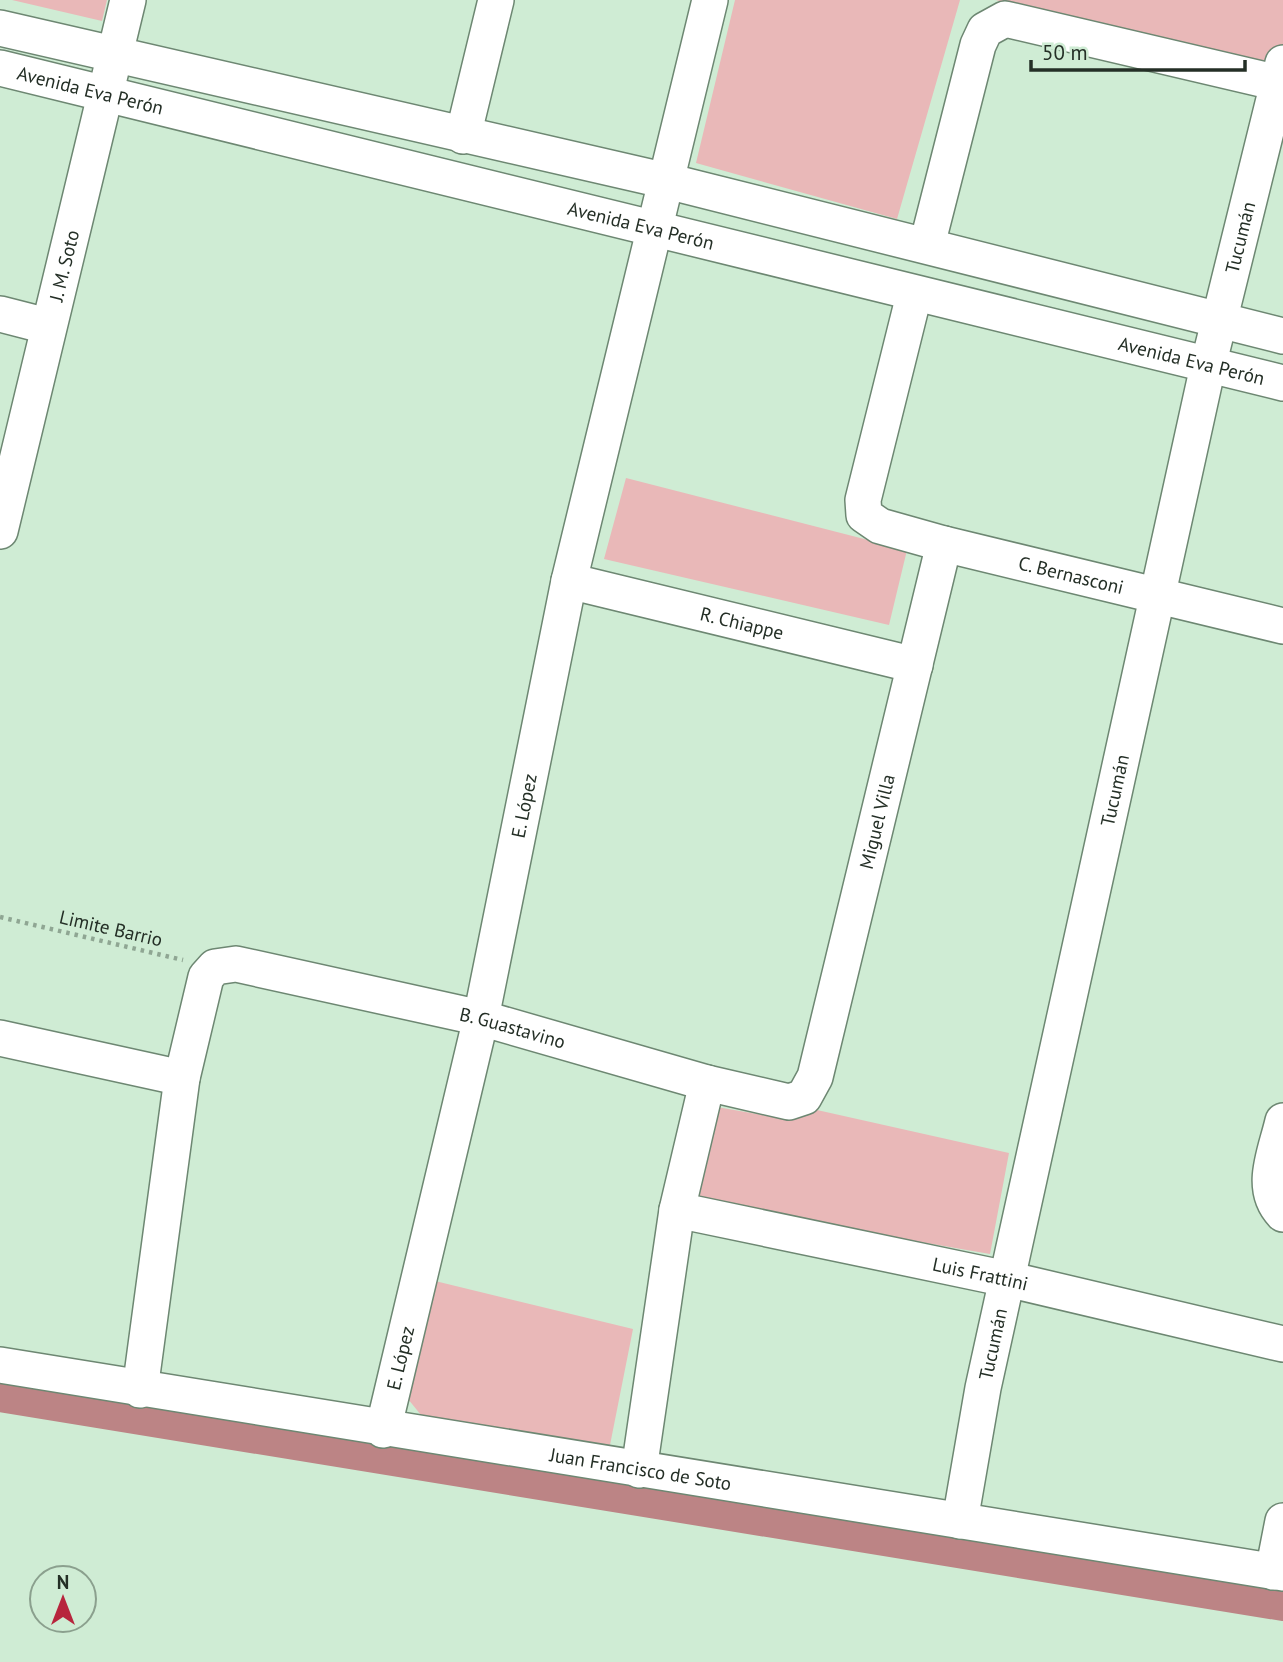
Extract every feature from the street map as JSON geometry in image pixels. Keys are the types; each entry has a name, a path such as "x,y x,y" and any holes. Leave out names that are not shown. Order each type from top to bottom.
{"street":[{"name":"J. M. Soto","path":"0,531 103,93 128,0"},
{"path":"463,136 496,0"},
{"name":"E. López","path":"383,1430 481,1018 569,581 656,229 709,0"},
{"path":"927,245 978,45 985,30 1005,19 1281,77"},
{"name":"Avenida Eva Perón","path":"0,28 667,181 1283,336"},
{"name":"Avenida Eva Perón","path":"0,68 914,295 1283,383"},
{"name":"Tucumán","path":"960,1521 976,1423 1156,596 1208,366 1281,77"},
{"name":"C. Bernasconi","path":"914,295 863,500 864,515 880,526 944,544 1283,626"},
{"path":"0,314 47,326"},
{"name":"Miguel Villa","path":"804,1097 815,1077 944,544"},
{"name":"R. Chiappe","path":"569,581 915,665"},
{"name":"B. Guastavino","path":"215,967 236,964 481,1018 706,1083 789,1102 804,1097"},
{"path":"140,1390 182,1078 205,977 215,967"},
{"path":"0,1038 182,1078"},
{"path":"639,1470 677,1210 706,1083"},
{"path":"1283,1121 1268,1185 1274,1205 1283,1214"},
{"name":"Luis Frattini","path":"677,1210 1007,1279 1283,1344"},
{"name":"Juan Francisco de Soto","path":"0,1365 383,1430 1278,1572"},
{"path":"1278,1572 1283,1521"}],"path":[{"name":"Limite Barrio","path":"0,917 215,967"}],"shaded area":[{"path":"12,0 107,0 102,21"},
{"path":"735,0 960,0 897,219 696,163"},
{"path":"996,0 1283,0 1283,73"},
{"path":"626,478 907,550 889,625 604,559"},
{"path":"717,1107 785,1119 817,1110 1009,1153 990,1254 695,1203"},
{"path":"431,1280 633,1329 610,1445 421,1415 399,1388"}],"waterway":[{"path":"0,1397 1283,1606"}]}
